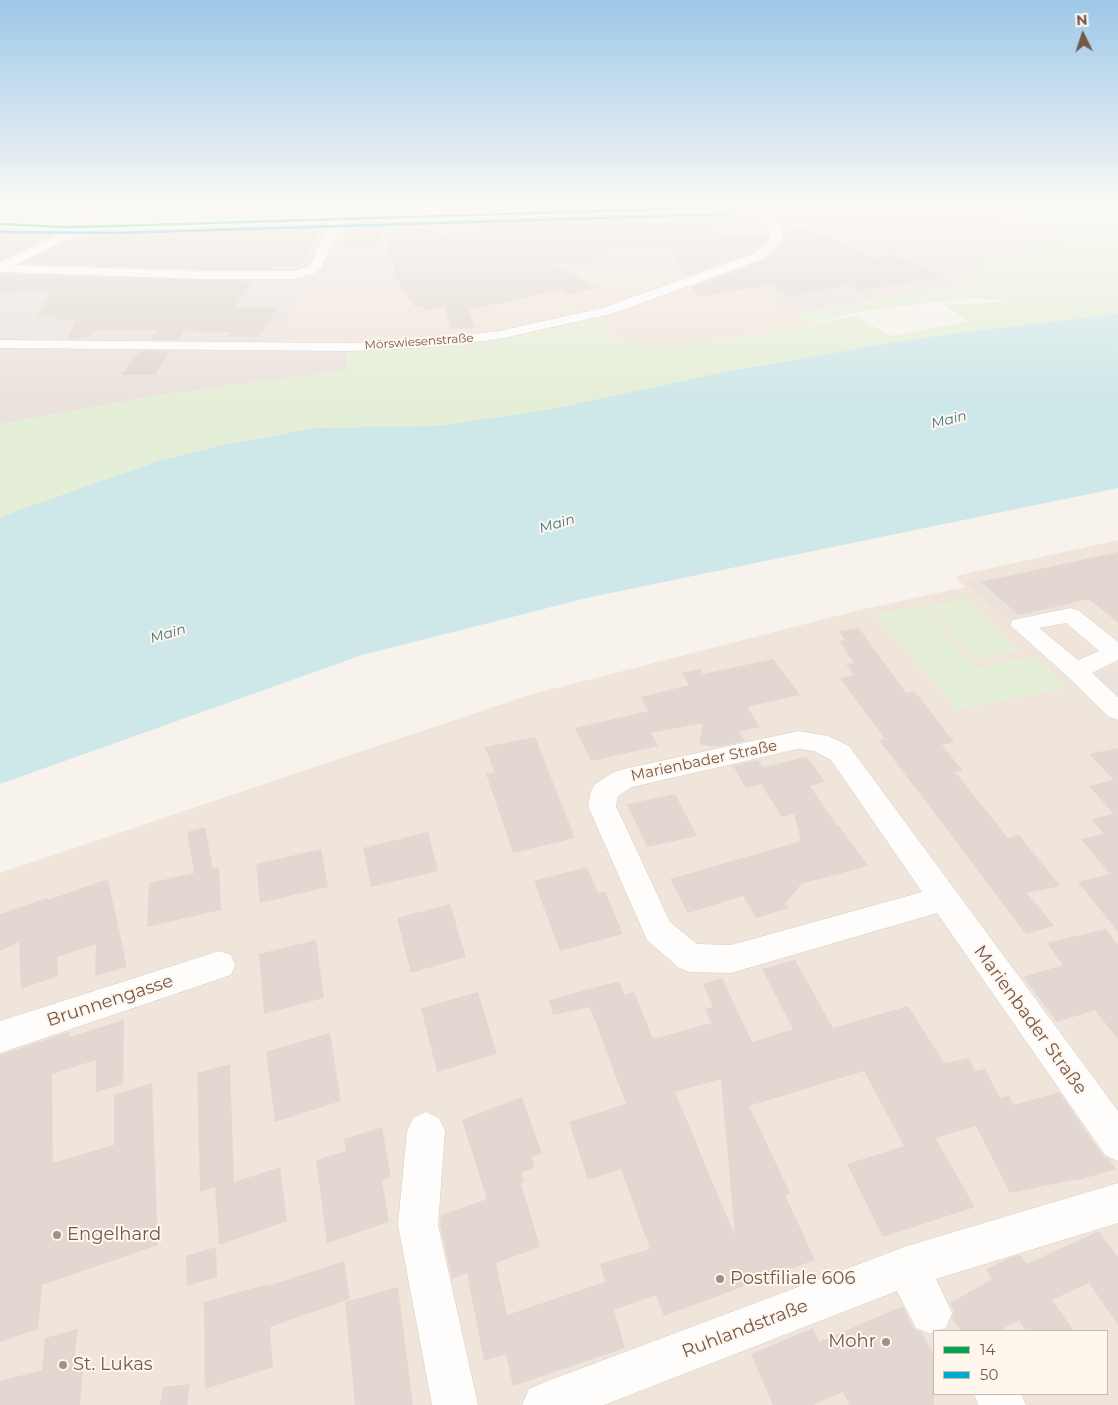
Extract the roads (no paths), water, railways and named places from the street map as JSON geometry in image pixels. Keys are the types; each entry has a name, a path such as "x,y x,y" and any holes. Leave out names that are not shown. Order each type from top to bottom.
{"street":[{"path":"131,273 201,275 305,273"},
{"name":"Mörswiesenstraße","path":"0,344 358,346 432,343 499,335 606,311 713,273"},
{"path":"1076,671 1118,711"},
{"name":"Marienbader Straße","path":"943,899 731,959 690,958 658,931 602,806 605,791 624,779 798,740 819,742 840,753 1118,1142"},
{"name":"Brunnengasse","path":"0,1037 219,965"},
{"path":"426,1131 418,1225 455,1405"},
{"name":"Ruhlandstraße","path":"545,1405 907,1267 1118,1203"},
{"path":"907,1267 931,1313"}],"water":[{"name":"Main","path":"1118,314 1118,488 591,597 362,655 0,784 0,518 14,512 158,461 223,445 316,428 435,426 553,409 719,373 871,346 956,333"}],"place":[{"name":"Engelhard","path":"57,1235"},
{"name":"Postfiliale 606","path":"720,1279"},
{"name":"Mohr","path":"886,1342"},
{"name":"St. Lukas","path":"63,1365"}]}
